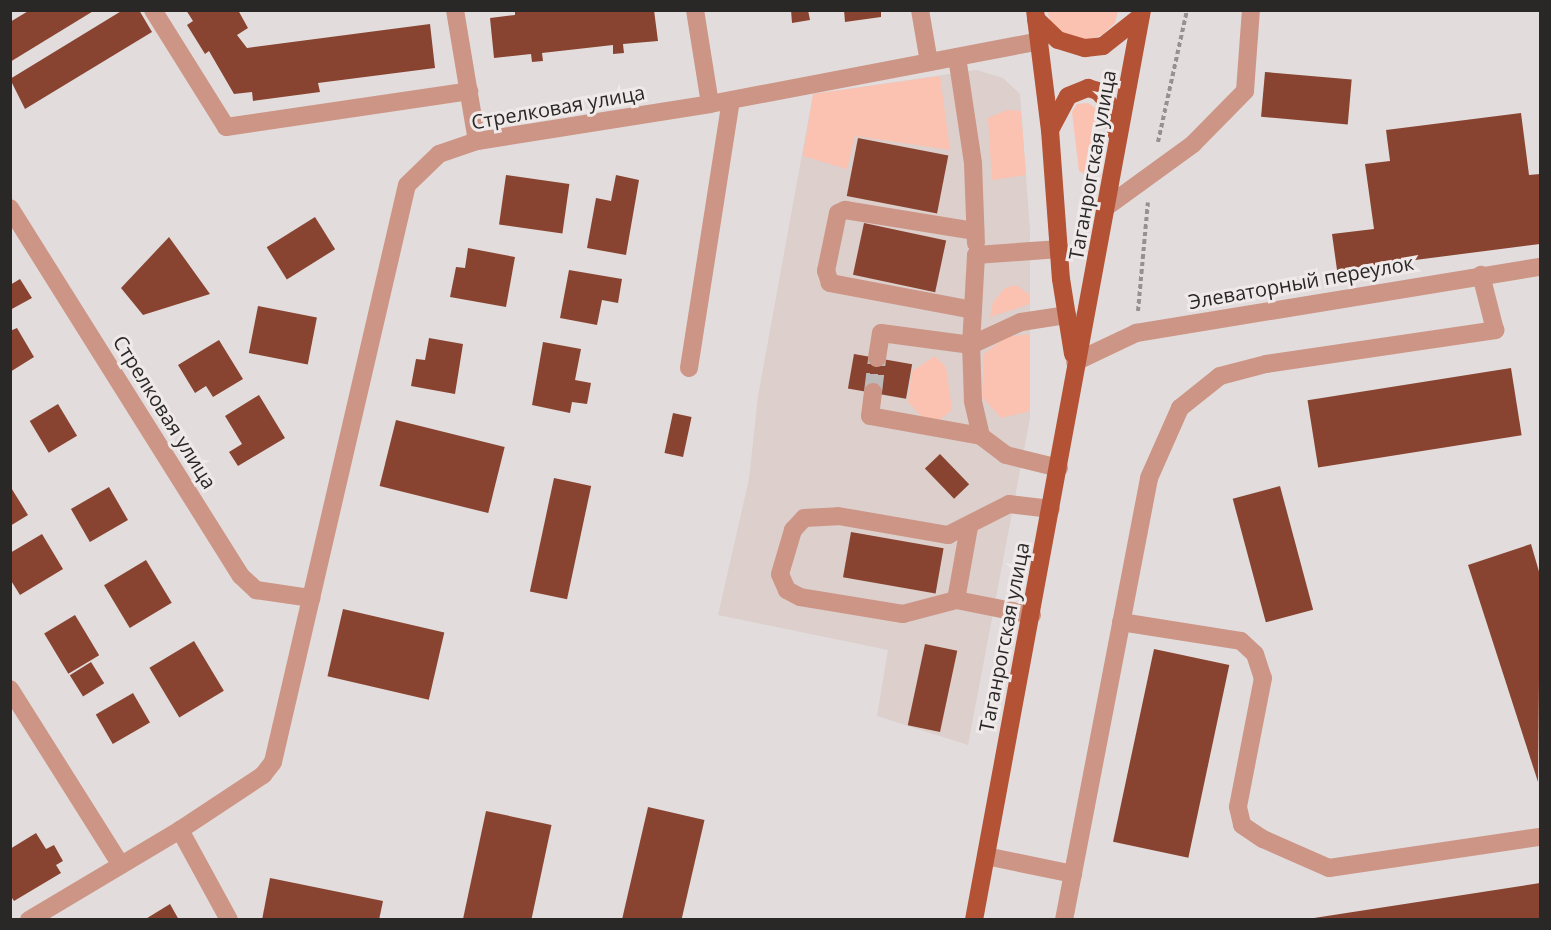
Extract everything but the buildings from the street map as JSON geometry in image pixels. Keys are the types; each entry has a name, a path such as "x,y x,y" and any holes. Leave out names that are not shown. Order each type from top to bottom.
{"main road":[{"name":"Таганрогская улица","path":"974,920 1059,468 1075,362 1096,277 1105,208 1142,13"},
{"path":"1036,15 1058,40 1085,48 1103,46 1118,37 1142,13"},
{"name":"Таганрогская улица","path":"1036,15 1050,130 1067,315 1075,362"},
{"path":"1050,130 1068,96 1088,88 1098,91 1108,103 1118,137"}],"street":[{"path":"153,10 225,127 469,91"},
{"path":"455,10 477,141"},
{"path":"695,10 710,104"},
{"path":"920,10 929,62"},
{"path":"1105,208 1193,144 1245,91 1251,10"},
{"name":"Стрелковая улица","path":"29,920 180,830 263,775 273,762 407,185 439,154 477,141 710,104 1040,41"},
{"path":"957,57 973,163 976,255 971,345 973,401 981,436"},
{"path":"689,368 731,100"},
{"name":"Стрелковая улица","path":"10,208 241,576 256,590 310,598"},
{"path":"973,310 830,283 826,271 838,213 845,210 975,231"},
{"path":"976,255 1060,249"},
{"name":"Элеваторный переулок","path":"1075,362 1136,333 1540,267"},
{"path":"1064,920 1149,478 1180,408 1220,376 1266,364 1496,330 1481,275"},
{"path":"877,358 880,333 971,345 1021,322 1067,315"},
{"path":"873,392 870,416 981,436 1006,455 1059,468"},
{"path":"1032,615 956,600 903,614 800,597 787,590 780,574 793,530 804,518 838,516 948,535 969,527 993,509 1009,504 1051,509"},
{"path":"956,600 969,527"},
{"path":"1121,622 1241,641 1255,654 1263,678 1238,807 1242,825 1263,839 1329,868 1540,837"},
{"path":"10,689 121,865"},
{"path":"180,830 229,920"},
{"path":"986,856 1073,873"}],"shaded area":[{"path":"1047,11 1118,11 1115,23 1102,35 1086,41 1053,29"},
{"path":"977,70 1003,78 1020,94 1030,230 1030,418 968,745 877,716 888,650 718,615 749,479 758,396 813,94"},
{"path":"940,76 950,150 855,136 847,169 803,156 813,94"},
{"path":"1088,103 1098,110 1088,170 1084,174 1079,171 1072,112 1077,104"},
{"path":"1007,110 1021,111 1026,175 992,180 988,118"},
{"path":"1016,285 1030,295 1030,304 990,317 993,302 1005,288"},
{"path":"1030,334 1030,411 1001,418 982,397 984,354 1006,337"},
{"path":"935,356 946,367 952,410 938,421 925,420 908,402 912,371"}],"tunnel":[{"path":"873,392 877,358"}]}
